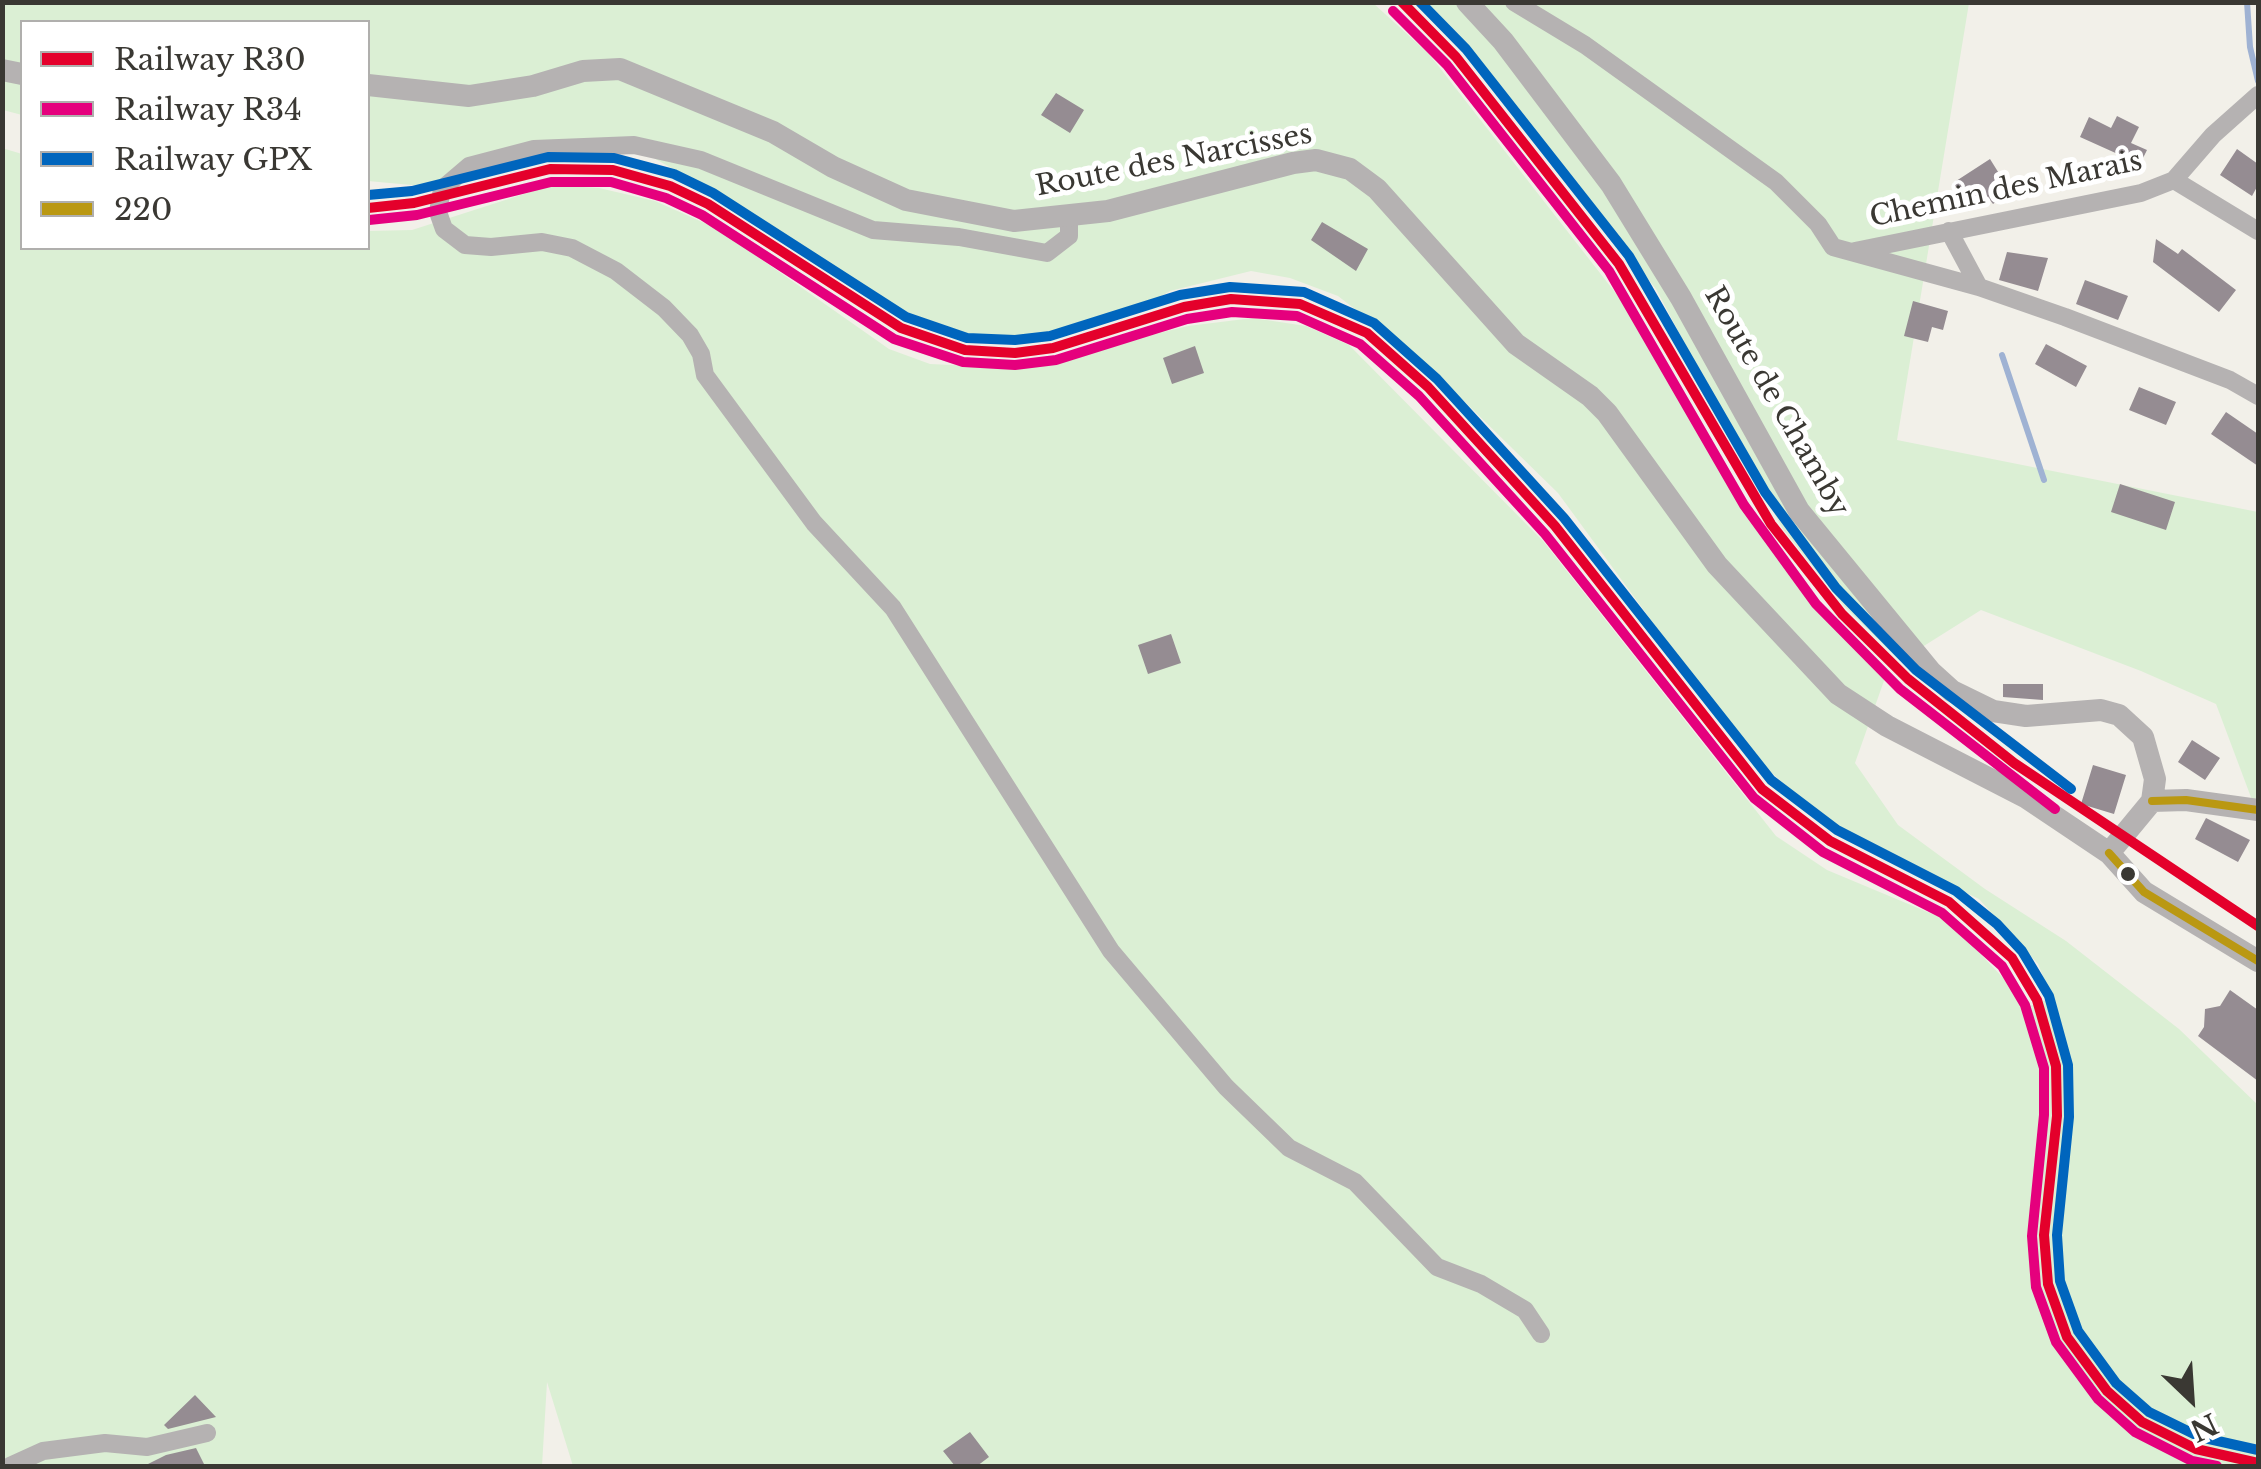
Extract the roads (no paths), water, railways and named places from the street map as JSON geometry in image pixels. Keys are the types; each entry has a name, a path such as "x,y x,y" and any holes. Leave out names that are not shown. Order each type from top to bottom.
{"street":[{"name":"Route de Chamby","path":"1467,2 1502,41 1611,184 1681,298 1799,511 1882,618 1931,672 1973,703 2010,715 2102,710 2120,715 2133,725 2150,750 2155,779 2152,801"},
{"path":"1514,2 1585,44 1776,182 1818,224 1832,247 1979,287 2212,373 2258,396"},
{"name":"Route des Narcisses","path":"370,85 469,96 534,86 583,71 620,69 773,132 834,168 906,200 1014,220 1069,218 1293,163 1316,160 1350,169 1384,196 1516,344 1590,396 1607,413 1717,565 1838,694 1887,726 2028,798 2109,852 2144,892 2258,961"},
{"name":"Chemin des Marais","path":"1850,252 2140,193 2174,180 2213,135 2258,96"},
{"path":"1069,218 1068,236 1047,253 958,237 873,230 701,160 634,146 534,149 469,166 442,189 438,212 444,229 465,245 491,247 542,242 572,248 616,271 664,308 690,336 701,354 705,374 814,523 893,608 1111,951 1226,1086 1289,1148 1356,1182 1437,1266 1482,1284 1525,1310 1541,1334"},
{"name":"Chemin des Marais","path":"2174,180 2258,231"},
{"path":"1950,231 1979,287"},
{"path":"2109,852 2152,801 2186,800 2258,810"},
{"path":"10,1466 43,1451 105,1443 147,1448 207,1433"}],"waterway":[{"path":"2247,2 2250,47 2258,81"},
{"path":"2002,355 2044,480"}],"rail line":[{"name":"R30","path":"1402,2 1456,57 1619,264 1771,524 1842,614 1908,679 2014,763 2258,926"},
{"name":"GPX","path":"1420,2 1466,49 1629,256 1765,492 1836,588 1916,670 2071,789"},
{"name":"R34","path":"1393,11 1447,65 1609,271 1744,505 1816,604 1900,689 2055,809"},
{"name":"GPX","path":"370,195 412,191 548,157 614,158 674,174 713,193 906,317 967,338 1015,340 1050,336 1180,295 1230,287 1304,292 1374,323 1437,379 1564,518 1771,780 1837,830 1956,891 1997,924 2022,951 2049,996 2068,1065 2069,1117 2057,1235 2060,1281 2078,1331 2116,1383 2149,1412 2200,1437 2258,1450"},
{"name":"R30","path":"370,208 414,203 550,169 613,170 670,186 708,204 901,328 965,350 1015,353 1053,348 1184,307 1231,299 1300,304 1367,333 1428,387 1555,526 1762,789 1830,841 1949,902 2012,958 2037,1000 2056,1066 2057,1116 2044,1235 2048,1284 2067,1337 2107,1391 2142,1422 2196,1449 2258,1463"},
{"name":"R34","path":"370,220 417,215 551,182 611,182 666,198 702,215 894,339 963,362 1015,365 1056,360 1187,319 1232,312 1297,316 1360,344 1419,396 1545,534 1754,798 1823,852 1942,913 2002,966 2025,1005 2044,1068 2044,1115 2032,1236 2036,1287 2056,1342 2098,1399 2135,1432 2192,1461 2217,1466"}]}
